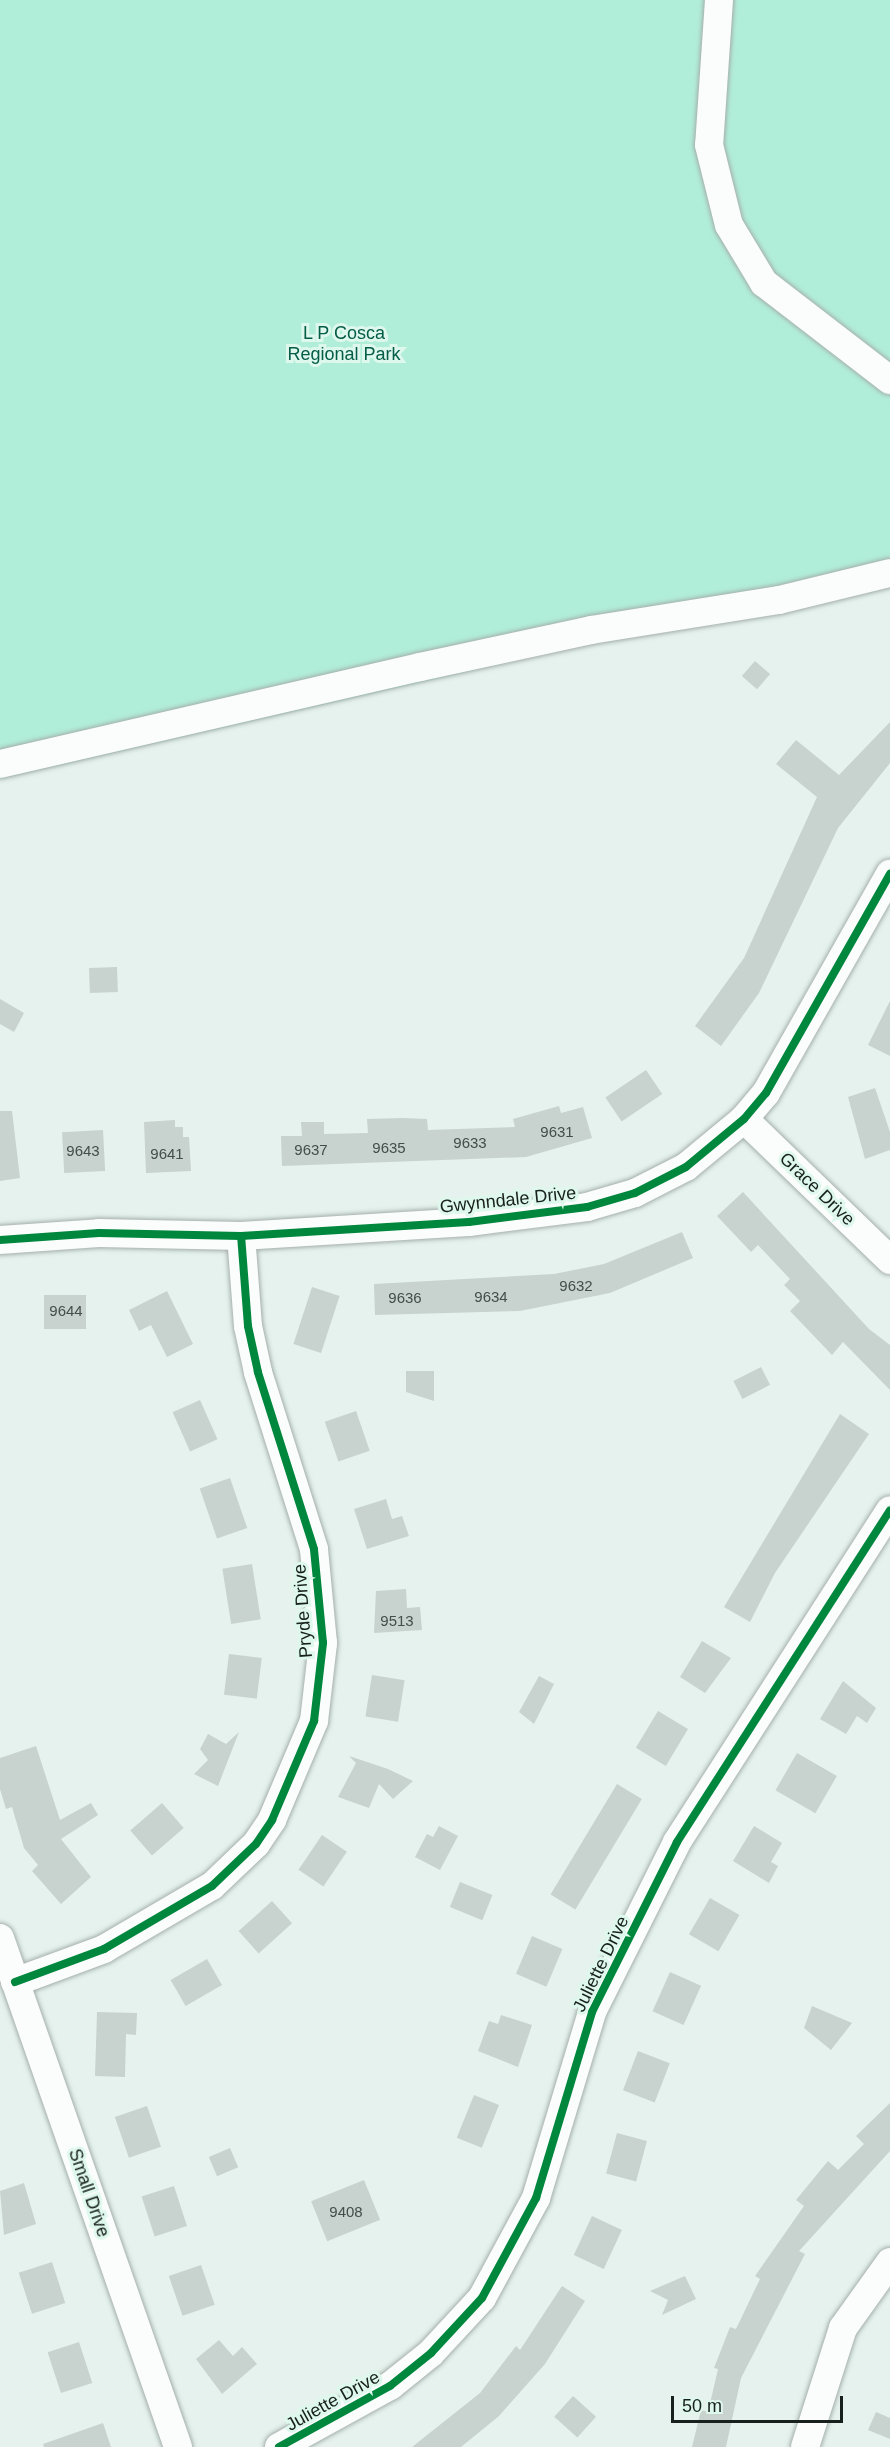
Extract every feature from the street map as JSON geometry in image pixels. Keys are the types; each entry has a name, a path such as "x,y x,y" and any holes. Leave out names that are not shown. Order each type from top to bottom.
{"street":[{"path":"719,0 709,146 729,225 764,283 890,380"},
{"path":"0,764 454,659 779,600 890,573"},
{"name":"Gwynndale Drive","path":"0,1240 99,1233 241,1236 469,1222 587,1207 662,1182 744,1119 784,1067 850,937 890,874"},
{"name":"Grace Drive","path":"744,1119 890,1260"},
{"name":"Pryde Drive","path":"15,1982 104,1949 213,1886 256,1844 272,1820 314,1721 323,1643 314,1550 258,1372 248,1326 241,1236"},
{"name":"Juliette Drive","path":"279,2447 390,2386 438,2346 482,2298 536,2198 592,2013 677,1842 890,1510"},
{"name":"Small Drive","path":"0,1938 178,2447"},
{"path":"805,2447 843,2328 890,2262"}],"green space":[{"name":"L P Cosca Regional Park","path":"0,0 890,0 890,575 0,779"}],"building":[{"path":"755,661 770,674 757,689 742,676"},
{"path":"890,722 890,763 838,828 759,993 721,1046 695,1026 744,958 817,797 776,764 796,740 839,775"},
{"path":"117,967 118,992 90,993 89,968"},
{"path":"0,999 24,1013 14,1032 0,1024"},
{"path":"890,1001 890,1056 868,1045"},
{"path":"646,1070 662,1094 622,1121 605,1097"},
{"path":"875,1088 890,1132 890,1150 865,1159 848,1097"},
{"path":"559,1106 561,1113 583,1107 592,1138 526,1157 282,1166 281,1136 302,1136 301,1122 324,1122 324,1134 368,1133 367,1119 427,1119 428,1130 515,1127 513,1119"},
{"path":"0,1111 12,1111 20,1178 0,1181"},
{"path":"175,1120 175,1127 183,1127 183,1137 189,1137 191,1171 146,1173 144,1122"},
{"path":"103,1130 105,1171 64,1173 62,1132"},
{"path":"743,1192 869,1329 890,1345 890,1390 843,1342 832,1355 790,1311 800,1301 784,1285 790,1279 758,1245 751,1252 717,1216"},
{"path":"682,1232 693,1258 610,1293 520,1311 375,1315 374,1284 554,1274 604,1264"},
{"path":"312,1287 340,1296 321,1353 293,1344"},
{"path":"167,1291 193,1344 167,1357 151,1325 139,1331 129,1310"},
{"path":"44,1295 86,1295 86,1329 44,1329"},
{"path":"761,1367 770,1385 742,1399 733,1381"},
{"path":"406,1371 434,1371 434,1401 406,1392"},
{"path":"200,1400 217,1439 190,1451 173,1412"},
{"path":"356,1411 370,1451 338,1461 325,1422"},
{"path":"840,1414 869,1434 775,1573 750,1622 724,1607"},
{"path":"230,1478 247,1528 217,1539 200,1488"},
{"path":"386,1499 392,1519 402,1516 409,1536 367,1549 354,1509"},
{"path":"252,1564 261,1619 231,1624 222,1569"},
{"path":"406,1589 407,1608 420,1607 422,1630 374,1633 376,1591"},
{"path":"702,1641 731,1658 705,1693 680,1677"},
{"path":"229,1654 262,1658 257,1699 224,1695"},
{"path":"372,1675 405,1680 398,1722 365,1716"},
{"path":"539,1676 554,1684 534,1724 519,1712"},
{"path":"843,1681 876,1708 867,1723 857,1716 846,1734 820,1719"},
{"path":"658,1711 688,1729 666,1766 636,1748"},
{"path":"239,1732 218,1786 194,1774 208,1760 200,1749 208,1734 226,1744"},
{"path":"36,1746 60,1820 91,1803 98,1815 61,1839 91,1877 61,1904 32,1871 38,1865 24,1848 12,1807 6,1809 0,1789 0,1758"},
{"path":"797,1753 837,1776 815,1813 776,1790"},
{"path":"349,1756 388,1769 413,1781 393,1799 379,1784 369,1808 338,1797 356,1763"},
{"path":"617,1784 642,1799 575,1910 551,1895"},
{"path":"162,1803 184,1828 152,1855 130,1831"},
{"path":"439,1826 458,1836 440,1870 415,1857 427,1834 433,1837"},
{"path":"754,1826 782,1843 771,1862 778,1866 769,1883 733,1861"},
{"path":"322,1835 347,1852 323,1887 299,1870"},
{"path":"460,1882 492,1895 482,1920 450,1907"},
{"path":"710,1898 739,1915 718,1951 689,1934"},
{"path":"272,1901 292,1923 259,1953 239,1931"},
{"path":"532,1936 562,1949 546,1987 516,1974"},
{"path":"207,1959 222,1985 186,2006 171,1980"},
{"path":"670,1972 701,1986 684,2025 653,2011"},
{"path":"812,2006 852,2023 831,2050 804,2028"},
{"path":"97,2012 137,2013 136,2035 126,2034 125,2077 95,2076"},
{"path":"501,2015 532,2025 518,2067 478,2051 489,2021 498,2024"},
{"path":"638,2051 670,2063 655,2102 623,2090"},
{"path":"474,2095 499,2105 482,2148 457,2138"},
{"path":"890,2103 890,2151 799,2251 805,2254 741,2378 726,2447 692,2447 701,2410 708,2412 718,2369 714,2368 730,2327 736,2329 760,2279 755,2276 804,2206 796,2200 828,2161 838,2170 864,2144 856,2136"},
{"path":"147,2106 161,2147 129,2158 115,2117"},
{"path":"617,2133 647,2141 636,2182 606,2174"},
{"path":"230,2148 238,2167 217,2176 209,2157"},
{"path":"364,2180 380,2220 327,2241 311,2201"},
{"path":"24,2183 36,2224 4,2235 0,2191"},
{"path":"174,2186 187,2226 155,2236 142,2197"},
{"path":"592,2216 622,2230 604,2269 574,2255"},
{"path":"52,2262 65,2303 32,2314 19,2273"},
{"path":"201,2265 215,2305 183,2316 169,2276"},
{"path":"685,2276 696,2299 662,2315 668,2300 650,2291"},
{"path":"562,2286 585,2301 545,2364 499,2416 461,2447 412,2447 480,2393 516,2346 520,2350"},
{"path":"219,2340 233,2356 242,2347 257,2364 222,2394 196,2359"},
{"path":"79,2342 92,2383 61,2393 48,2352"},
{"path":"573,2396 596,2417 577,2438 554,2417"},
{"path":"876,2412 890,2418 890,2439 868,2430"},
{"path":"103,2423 111,2447 44,2447 43,2444"}],"cycle path":[{"path":"0,1240 99,1233 241,1236 469,1222 587,1207 635,1193 686,1167 744,1119 766,1093 890,874"},
{"path":"15,1982 104,1949 212,1886 256,1844 272,1820 314,1721 323,1643 314,1549 258,1372 248,1326 241,1236"},
{"path":"279,2447 390,2386 431,2353 482,2298 536,2198 592,2012 677,1842 890,1510"}]}
